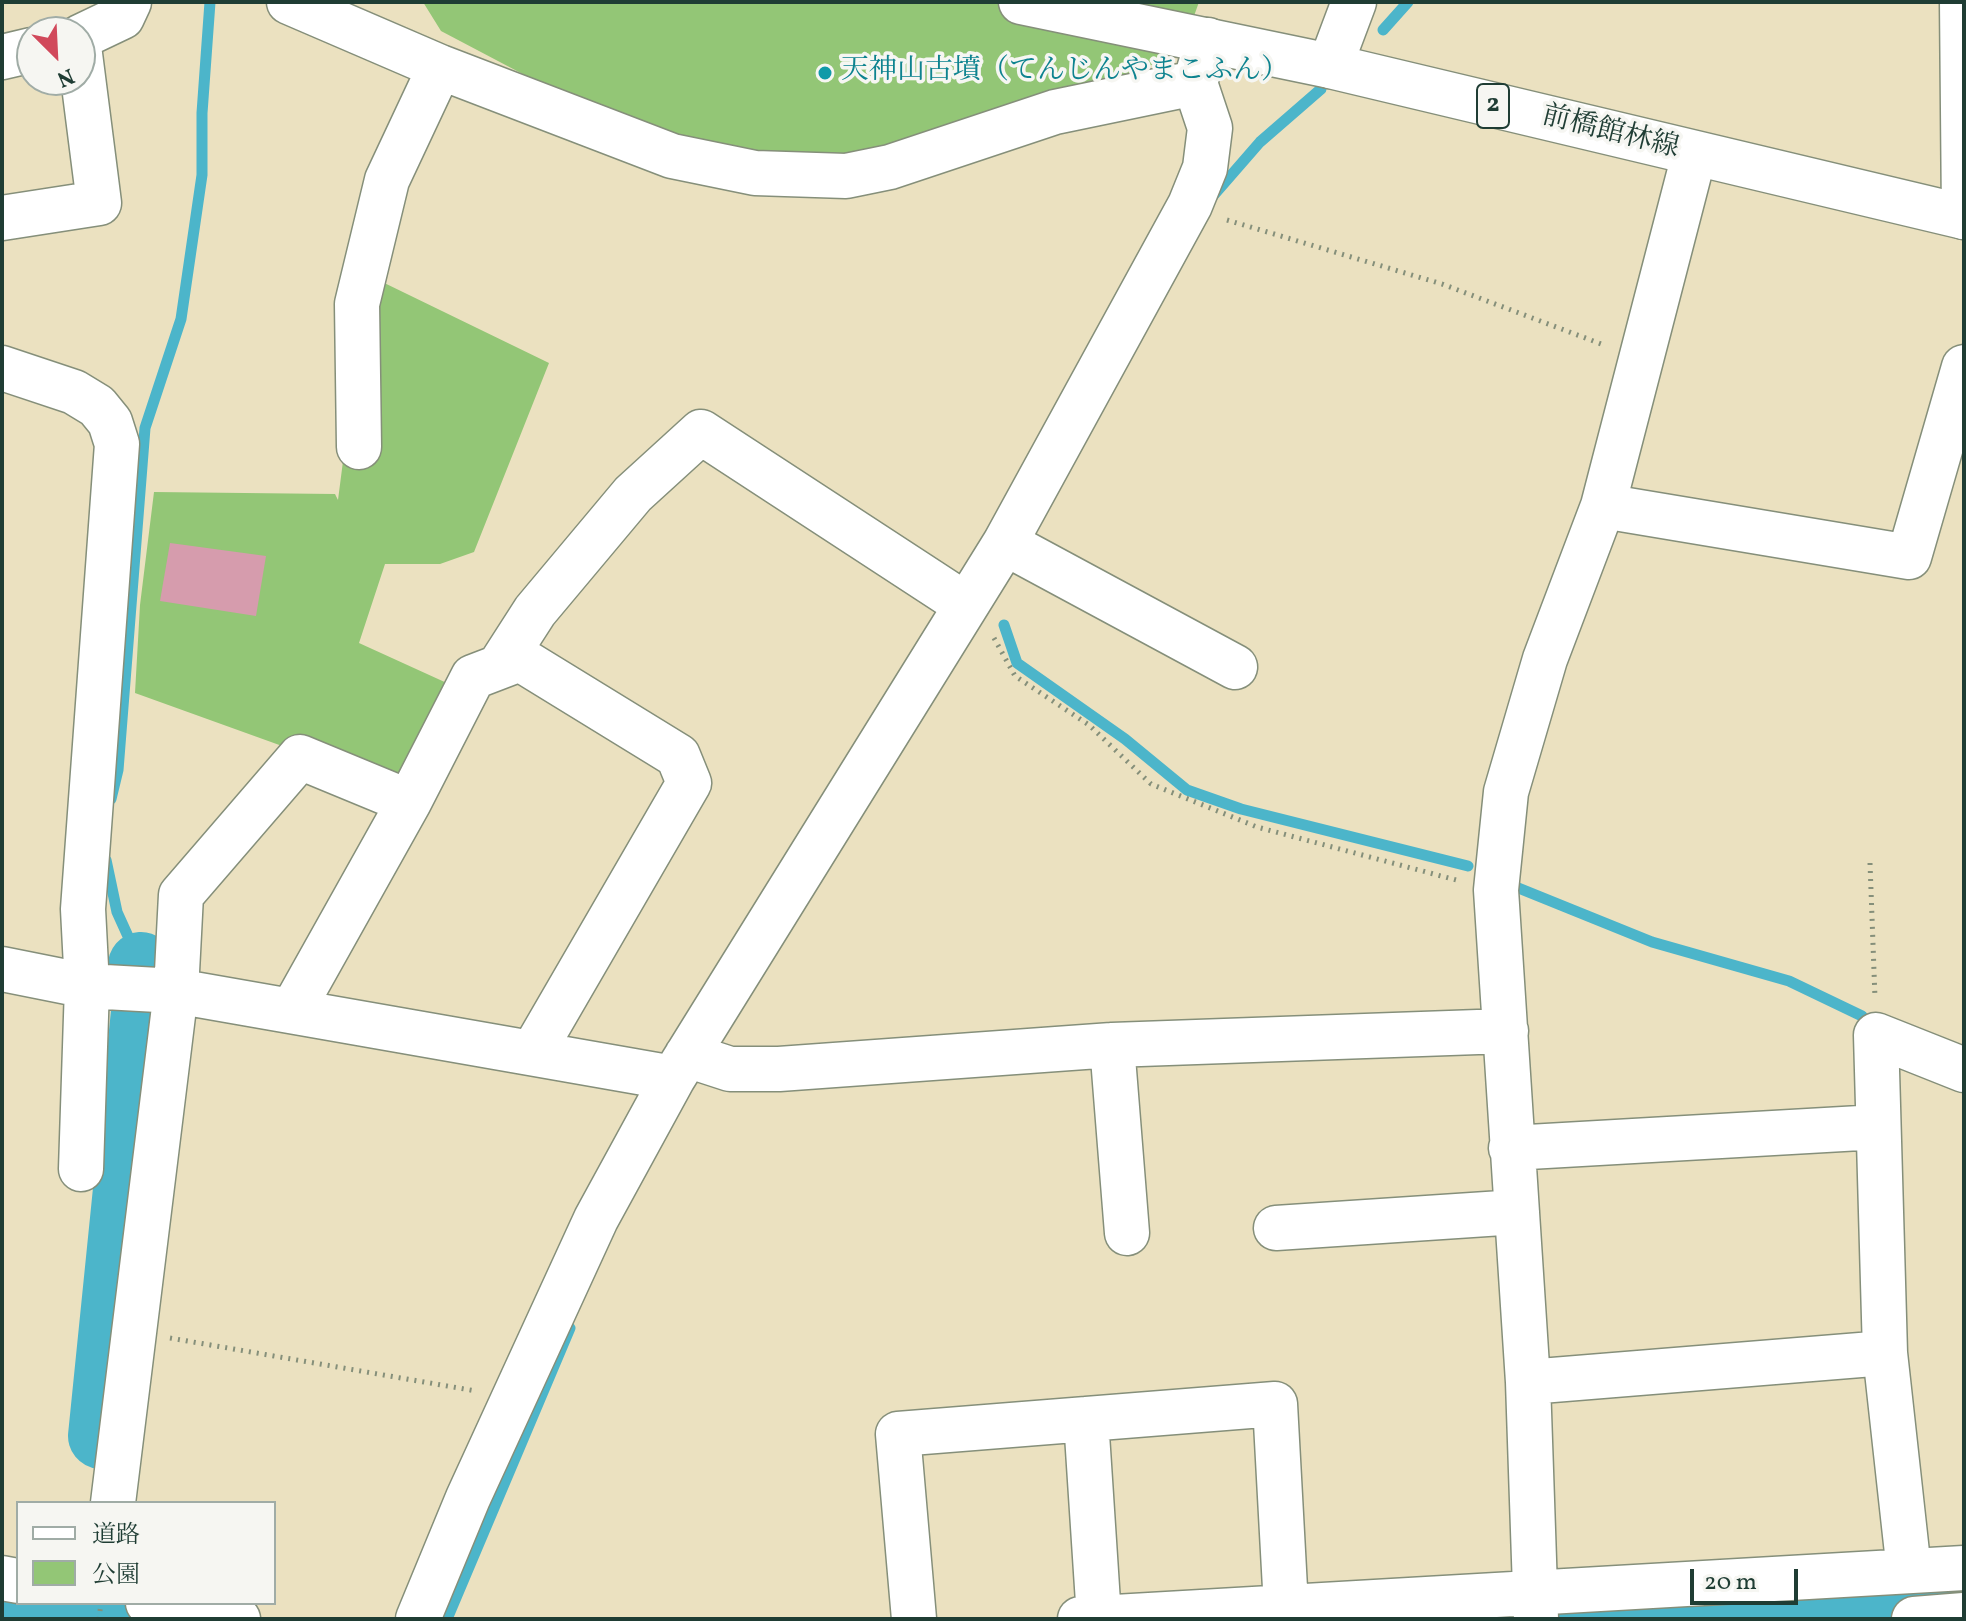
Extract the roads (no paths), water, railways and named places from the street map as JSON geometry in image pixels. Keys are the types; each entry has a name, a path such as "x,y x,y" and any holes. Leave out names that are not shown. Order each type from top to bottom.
{"street":[{"path":"96,29 122,17 129,2"},
{"path":"289,2 440,67 672,156 755,173 846,176 890,167 1055,112 1195,83"},
{"name":"前橋館林線","path":"1021,2 1330,66 1964,217"},
{"path":"1330,66 1354,2"},
{"path":"1962,2 1964,217"},
{"path":"418,1619 596,1219 680,1066 977,616 1005,543 1198,187 1210,128 1195,83 1208,40"},
{"path":"359,447 357,304 387,180 440,67"},
{"path":"2,218 99,203 85,96"},
{"path":"1536,1605 1528,1382 1496,890 1506,792 1545,659 1603,506 1694,155"},
{"path":"1603,506 1909,557 1964,367"},
{"path":"2,368 74,392 97,406 110,422 117,444 83,909 87,986 81,1169"},
{"path":"499,667 535,611 633,494 701,432 977,616"},
{"path":"1005,543 1235,667"},
{"path":"292,1011 409,802 473,677 520,659 678,756 689,783 533,1052"},
{"path":"113,1501 176,991 181,895 300,757 409,802"},
{"path":"2,969 87,986 176,991 533,1052 730,1069 779,1069 1112,1045 1506,1031"},
{"path":"1909,1571 1885,1353 1876,1035 1964,1070"},
{"path":"1112,1045 1127,1233"},
{"path":"1511,1148 1878,1127"},
{"path":"1276,1228 1517,1212"},
{"path":"1528,1382 1885,1353"},
{"path":"914,1619 898,1434 1275,1404 1286,1607"},
{"path":"1086,1419 1090,1618 1286,1607 1536,1605 1964,1568"},
{"path":"159,1605 238,1619"},
{"path":"1914,1619 1964,1615"}],"waterway":[{"path":"111,799 118,770 145,428 181,319 202,175 202,113 210,2"},
{"path":"1383,30 1408,2"},
{"path":"1213,196 1260,142 1321,89"},
{"path":"1004,625 1017,663 1125,739 1187,790 1241,809 1468,866"},
{"path":"106,860 117,912 141,965"},
{"path":"1511,885 1652,942 1789,981 1862,1016"},
{"path":"101,1436 144,1012 141,965"},
{"path":"447,1619 570,1328"},
{"path":"1584,1619 1964,1594"},
{"path":"2,1602 16,1604"},
{"path":"20,1605 102,1619"}],"place":[{"name":"天神山古墳（てんじんやまこふん）","path":"825,73"}]}
